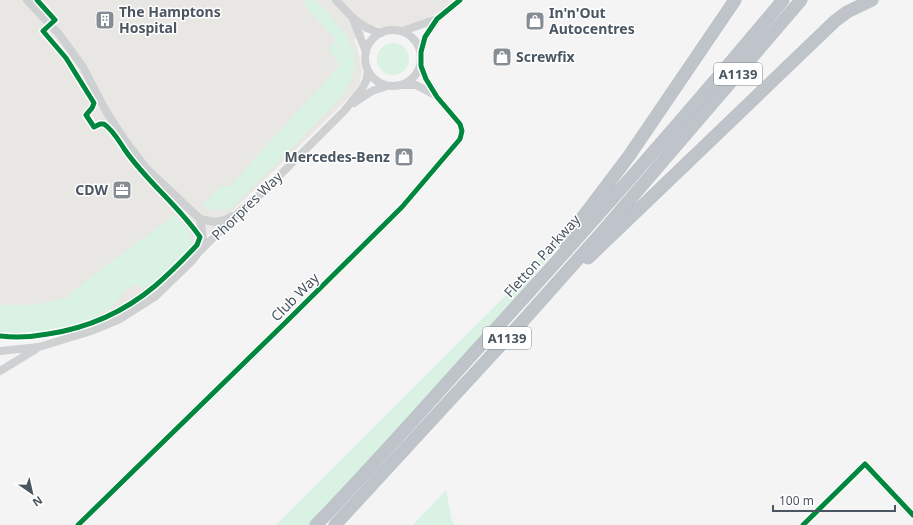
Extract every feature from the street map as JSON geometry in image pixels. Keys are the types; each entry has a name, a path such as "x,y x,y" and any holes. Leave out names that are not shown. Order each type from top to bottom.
{"highway":[{"path":"511,313 629,156 734,0"},
{"name":"Fletton Parkway","path":"316,525 511,313 665,140 783,0"},
{"name":"Fletton Parkway","path":"335,525 522,322 614,219 801,0"},
{"path":"522,322 835,21 847,12 872,0"}],"street":[{"path":"26,0 59,34 83,67 106,111 142,163 200,219 215,222 225,220 239,212"},
{"path":"336,0 352,18 373,31 381,33"},
{"path":"403,31 436,19 460,0"},
{"path":"352,18 366,52"},
{"path":"421,52 418,43 403,31 396,30 381,33 374,37 366,52 365,59 368,72 379,83 387,86 395,87 411,81 421,66 421,52 425,37 436,19"},
{"name":"Club Way","path":"78,525 402,207 460,140 462,132 460,124 437,97 426,79 421,66"},
{"name":"Phorpres Way","path":"0,351 39,347 91,331 118,320 156,296 192,262 198,253 239,212 262,193 344,111 362,89 368,72"},
{"name":"Club Way","path":"403,85 416,85 437,97"},
{"name":"Phorpres Way","path":"344,111 372,91 387,86"},
{"path":"192,262 224,234 251,207 262,193"},
{"path":"198,253 203,238 200,219"},
{"name":"Phorpres Way","path":"0,371 39,347"},
{"path":"865,464 913,515"}],"shaded area":[{"path":"0,0 452,0 444,9 426,19 408,26 396,28 380,28 376,25 354,40 357,46 362,69 360,84 352,95 206,237 150,287 104,316 27,340 0,338"}],"green space":[{"path":"304,0 316,0 346,34 355,55 353,75 343,95 230,209 211,210 203,204 221,186 230,186 340,65 329,50 336,40 304,5 307,2"},
{"path":"390,43 396,43 405,47 409,59 405,71 396,75 390,75 381,71 377,62 377,56 381,47"},
{"path":"595,198 520,294 418,409 308,525 276,525 510,291"},
{"path":"175,215 188,231 193,246 151,284 141,289 136,283 122,293 118,301 105,311 77,325 31,334 0,334 0,305 36,305 67,298 88,279"},
{"path":"446,490 452,521 455,525 413,525"}],"cycle path":[{"path":"0,336 12,337 42,335 77,328 105,318 131,304 161,281 197,245 200,237 182,214 134,162 110,129 104,124 94,127 86,115 94,103 66,58 43,31 55,20 37,0"},
{"path":"78,525 402,207 460,139 462,131 460,124 437,97 426,79 421,66 421,52 425,37 437,19 460,0"},
{"path":"803,525 865,464 913,515"}],"place":[{"name":"The Hamptons Hospital","path":"105,20"},
{"name":"In'n'Out Autocentres","path":"535,21"},
{"name":"Screwfix","path":"502,57"},
{"name":"Mercedes-Benz","path":"404,157"},
{"name":"CDW","path":"122,190"}]}
